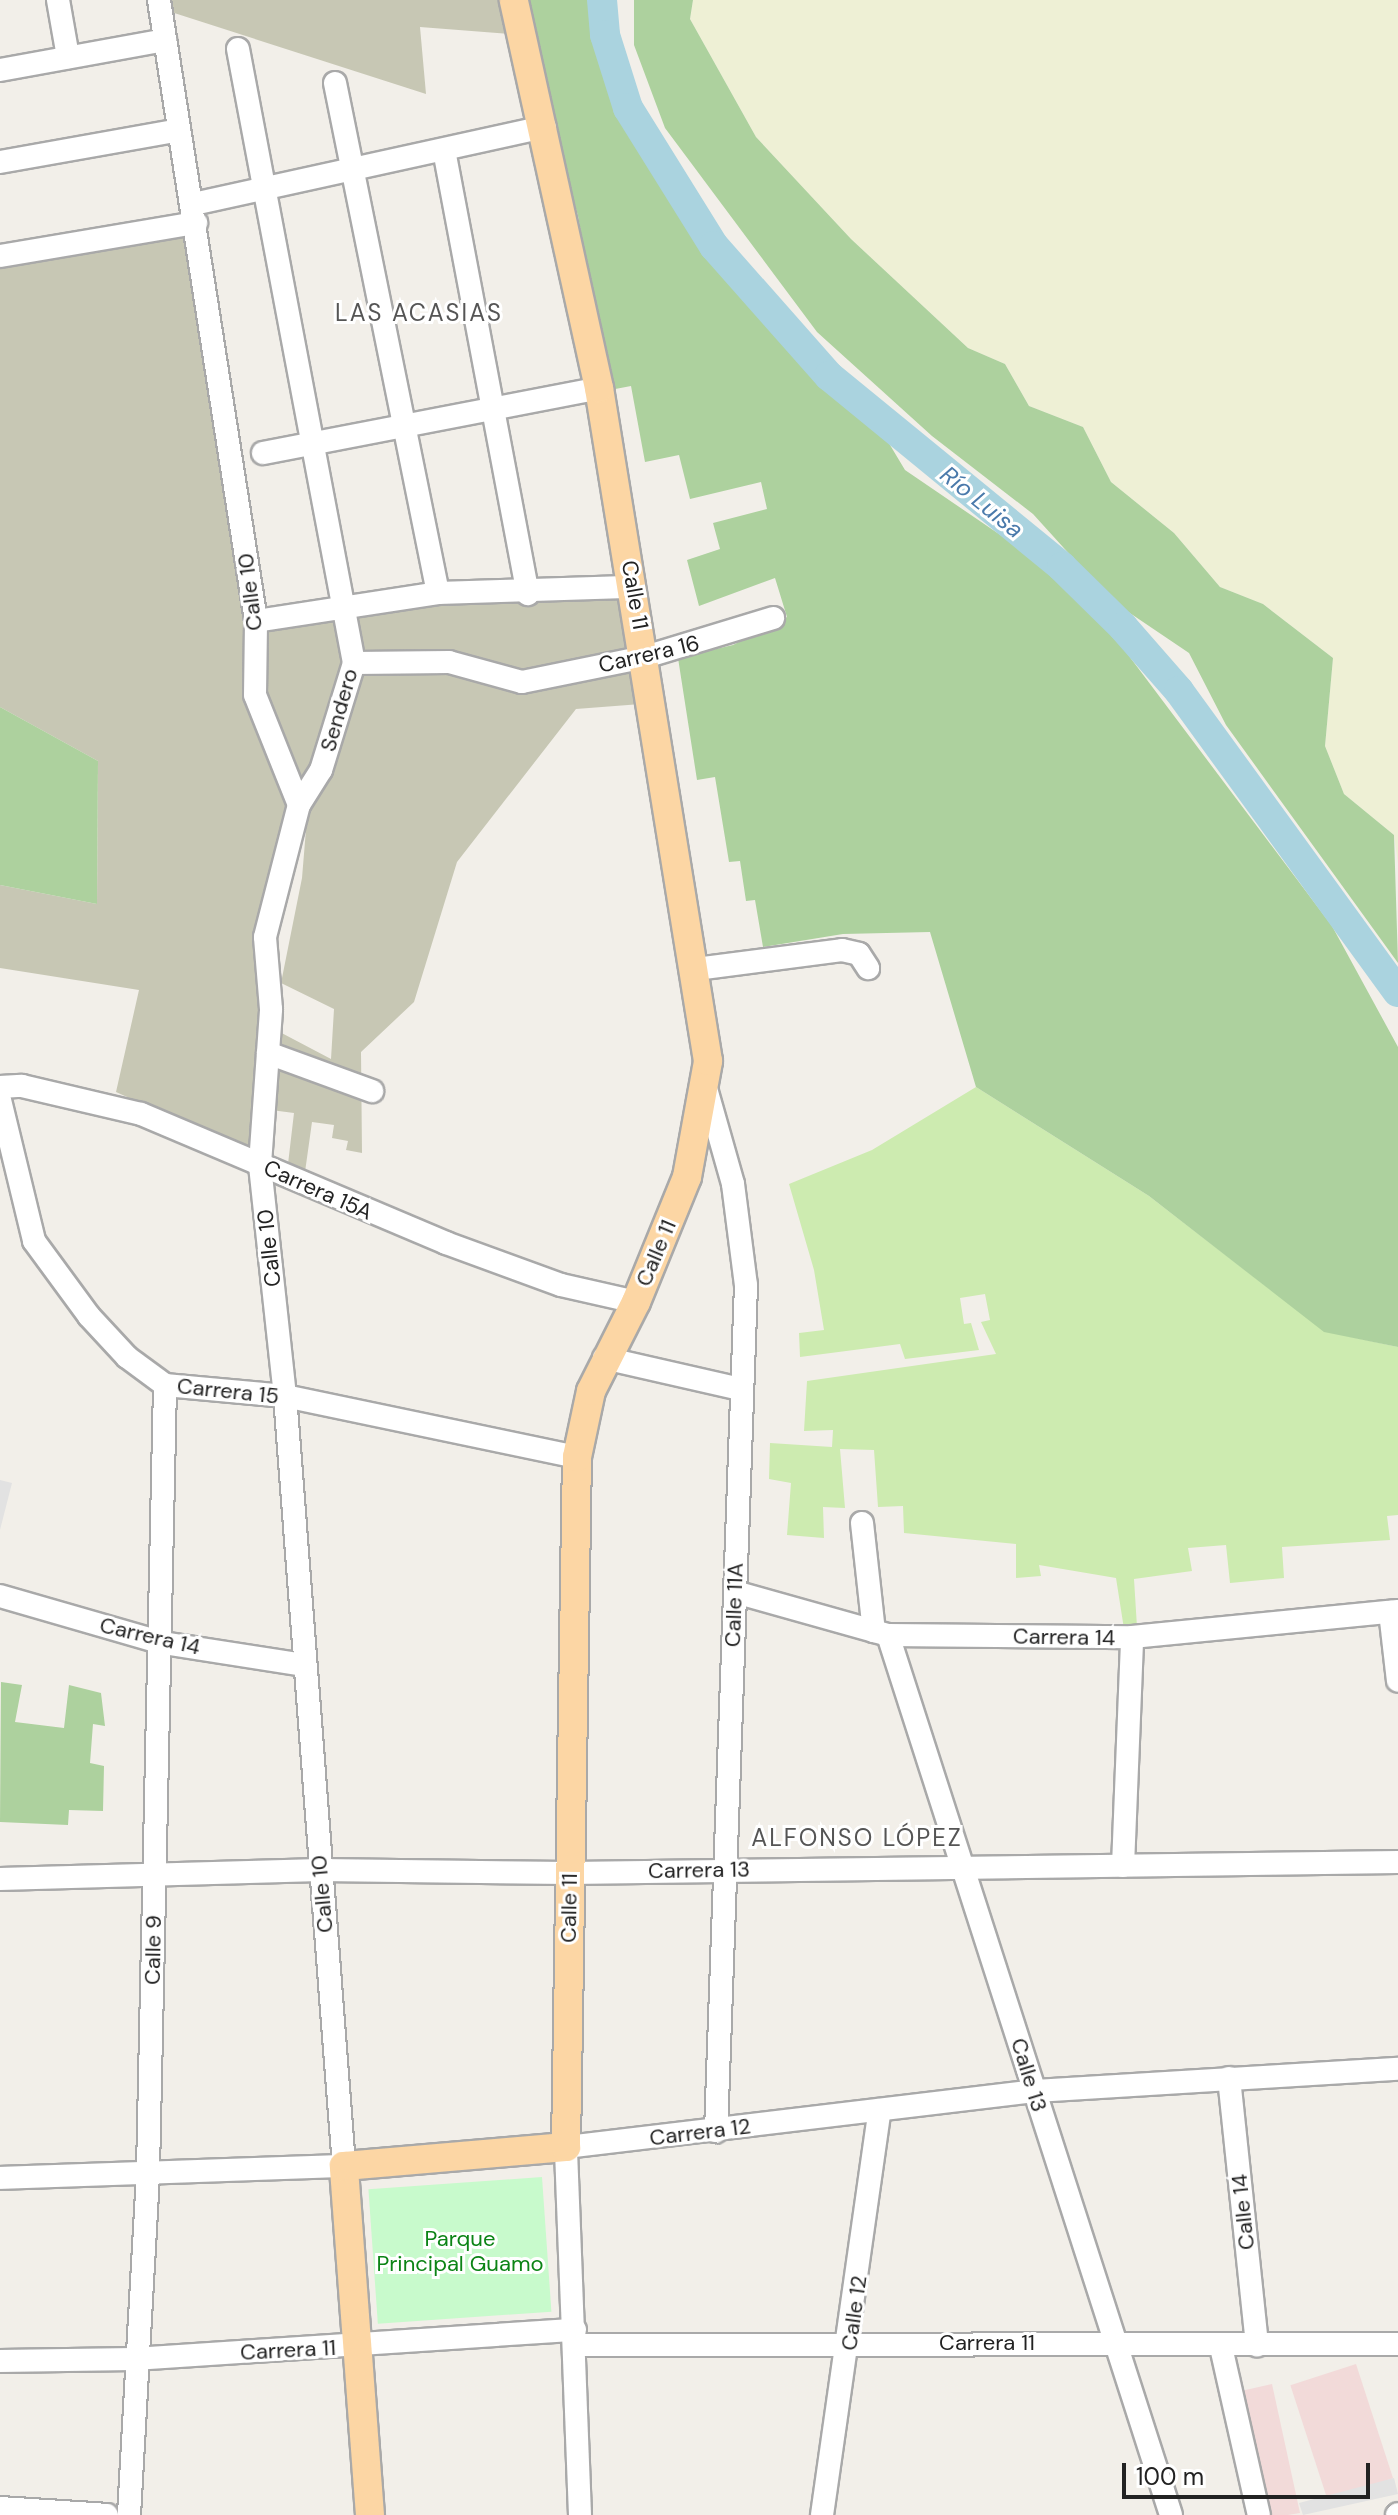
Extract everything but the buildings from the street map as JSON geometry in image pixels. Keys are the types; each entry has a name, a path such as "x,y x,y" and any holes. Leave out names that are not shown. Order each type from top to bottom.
{"main road":[{"name":"Calle 11","path":"514,0 545,127 599,388 707,1036 705,1084 687,1177 636,1302 604,1358 577,1457 566,2147"},
{"name":"Carrera 12","path":"344,2166 566,2147"},
{"name":"Calle 10","path":"344,2166 360,2346 370,2515"}],"street":[{"path":"58,0 68,57"},
{"name":"Calle 10","path":"159,0 195,213 256,621 255,695 299,805 265,937 271,1009 260,1164 285,1396 303,1665 344,2166"},
{"path":"0,70 165,40"},
{"name":"Sendero","path":"238,49 354,663 321,770 299,805"},
{"path":"335,83 438,593"},
{"path":"0,256 195,213 263,189 545,127"},
{"path":"0,162 179,130"},
{"path":"444,150 528,594"},
{"path":"263,453 599,388"},
{"path":"256,621 438,593 528,594 634,587"},
{"name":"Carrera 16","path":"354,663 449,662 522,682 645,657 773,618"},
{"path":"696,969 842,950 859,954 868,968"},
{"path":"268,1053 372,1091"},
{"name":"Calle 11A","path":"705,1084 742,1236 746,1285 716,2131"},
{"name":"Carrera 15A","path":"0,1087 22,1086 141,1114 460,1248 561,1285 636,1302"},
{"name":"Carrera 15","path":"0,1100 34,1241 89,1316 127,1357 165,1385 285,1396 577,1457"},
{"path":"604,1358 741,1389"},
{"name":"Calle 9","path":"129,2515 134,2359 148,2171 163,1643 165,1385"},
{"name":"Calle 13","path":"862,1523 881,1633 965,1865 1113,2343 1171,2515"},
{"name":"Carrera 14","path":"735,1592 881,1633 1132,1637 1394,1611"},
{"name":"Carrera 14","path":"0,1596 163,1643 303,1665"},
{"path":"1394,1611 1398,1681"},
{"path":"1123,1866 1132,1637"},
{"name":"Carrera 13","path":"0,1879 320,1870 569,1873 965,1865 1398,1862"},
{"name":"Carrera 12","path":"566,2147 1034,2091 1398,2069"},
{"name":"Calle 14","path":"1229,2078 1257,2346"},
{"name":"Calle 12","path":"822,2515 850,2342 880,2110"},
{"name":"Calle 11","path":"566,2147 580,2515"},
{"name":"Carrera 12","path":"0,2178 344,2166"},
{"name":"Carrera 11","path":"0,2361 134,2359 575,2338 1113,2343 1221,2347 1398,2344"},
{"path":"1221,2347 1259,2515"},
{"path":"0,2508 107,2515"}],"shaded area":[{"path":"167,0 505,0 510,34 420,27 426,94 168,11"},
{"path":"693,0 1398,0 1398,863 1394,835 1344,794 1325,746 1333,658 1263,604 1220,587 1174,533 1111,482 1083,427 1029,406 1005,364 968,348 851,239 756,137 690,19"},
{"path":"188,231 249,619 244,685 296,807 263,972 254,1154 116,1092 139,990 0,968 0,885 97,904 98,761 0,707 0,264"},
{"path":"625,595 641,704 576,709 457,862 414,1002 361,1052 362,1153 346,1150 348,1141 332,1138 334,1125 312,1122 305,1172 288,1164 294,1113 271,1110 274,1029 331,1059 334,1009 281,983 302,878 308,805 360,664 350,612 440,597"},
{"path":"341,613 349,663 302,796 259,691 260,625"},
{"path":"0,1480 12,1483 0,1530"},
{"path":"1356,2364 1393,2478 1327,2499 1290,2385"},
{"path":"1272,2384 1300,2513 1268,2515 1241,2391"},
{"path":"1394,2478 1398,2494 1303,2515 1299,2503"}],"green space":[{"path":"520,0 593,0 619,108 661,184 717,266 758,315 887,440 905,470 1037,560 1083,605 1123,648 1332,926 1398,1047 1398,1347 1324,1332 1149,1196 976,1087 930,932 843,934 763,947 755,900 746,901 740,861 729,862 715,777 697,780 678,658 733,645 787,617 775,578 699,606 687,560 720,549 713,523 767,509 761,482 690,499 679,455 645,462 631,386 610,390 578,216"},
{"path":"634,0 693,0 690,19 756,137 851,239 968,348 1005,364 1029,406 1083,427 1111,482 1174,533 1220,587 1263,604 1333,658 1325,746 1344,794 1394,835 1398,963 1226,725 1189,653 1112,601 1033,514 932,436 817,332 665,128 634,45"},
{"path":"0,707 98,761 97,904 0,885"},
{"path":"976,1087 1149,1196 1324,1331 1398,1347 1398,1515 1387,1516 1390,1540 1282,1547 1284,1578 1230,1583 1226,1545 1188,1548 1192,1571 1134,1579 1137,1627 1124,1629 1116,1578 1039,1565 1041,1576 1016,1578 1016,1544 904,1533 903,1506 878,1507 874,1450 840,1449 845,1508 823,1507 824,1538 787,1535 791,1483 769,1479 770,1443 832,1447 833,1430 804,1431 807,1381 996,1354 981,1322 990,1320 985,1294 960,1298 964,1324 971,1323 979,1350 905,1359 900,1344 800,1357 799,1333 824,1330 814,1270 789,1184 872,1150"},
{"path":"1,1682 22,1685 15,1722 64,1728 69,1685 101,1693 105,1726 93,1724 90,1763 104,1766 103,1811 69,1810 68,1825 0,1822"},
{"name":"Parque Principal Guamo","path":"542,2177 551,2312 378,2324 368,2189"}],"waterway":[{"name":"Río Luisa","path":"602,0 605,35 628,108 714,246 829,376 1062,567 1123,627 1179,691 1398,992"}],"district":[{"name":"LAS ACASIAS","path":"419,313"},
{"name":"ALFONSO LÓPEZ","path":"857,1838"}]}
